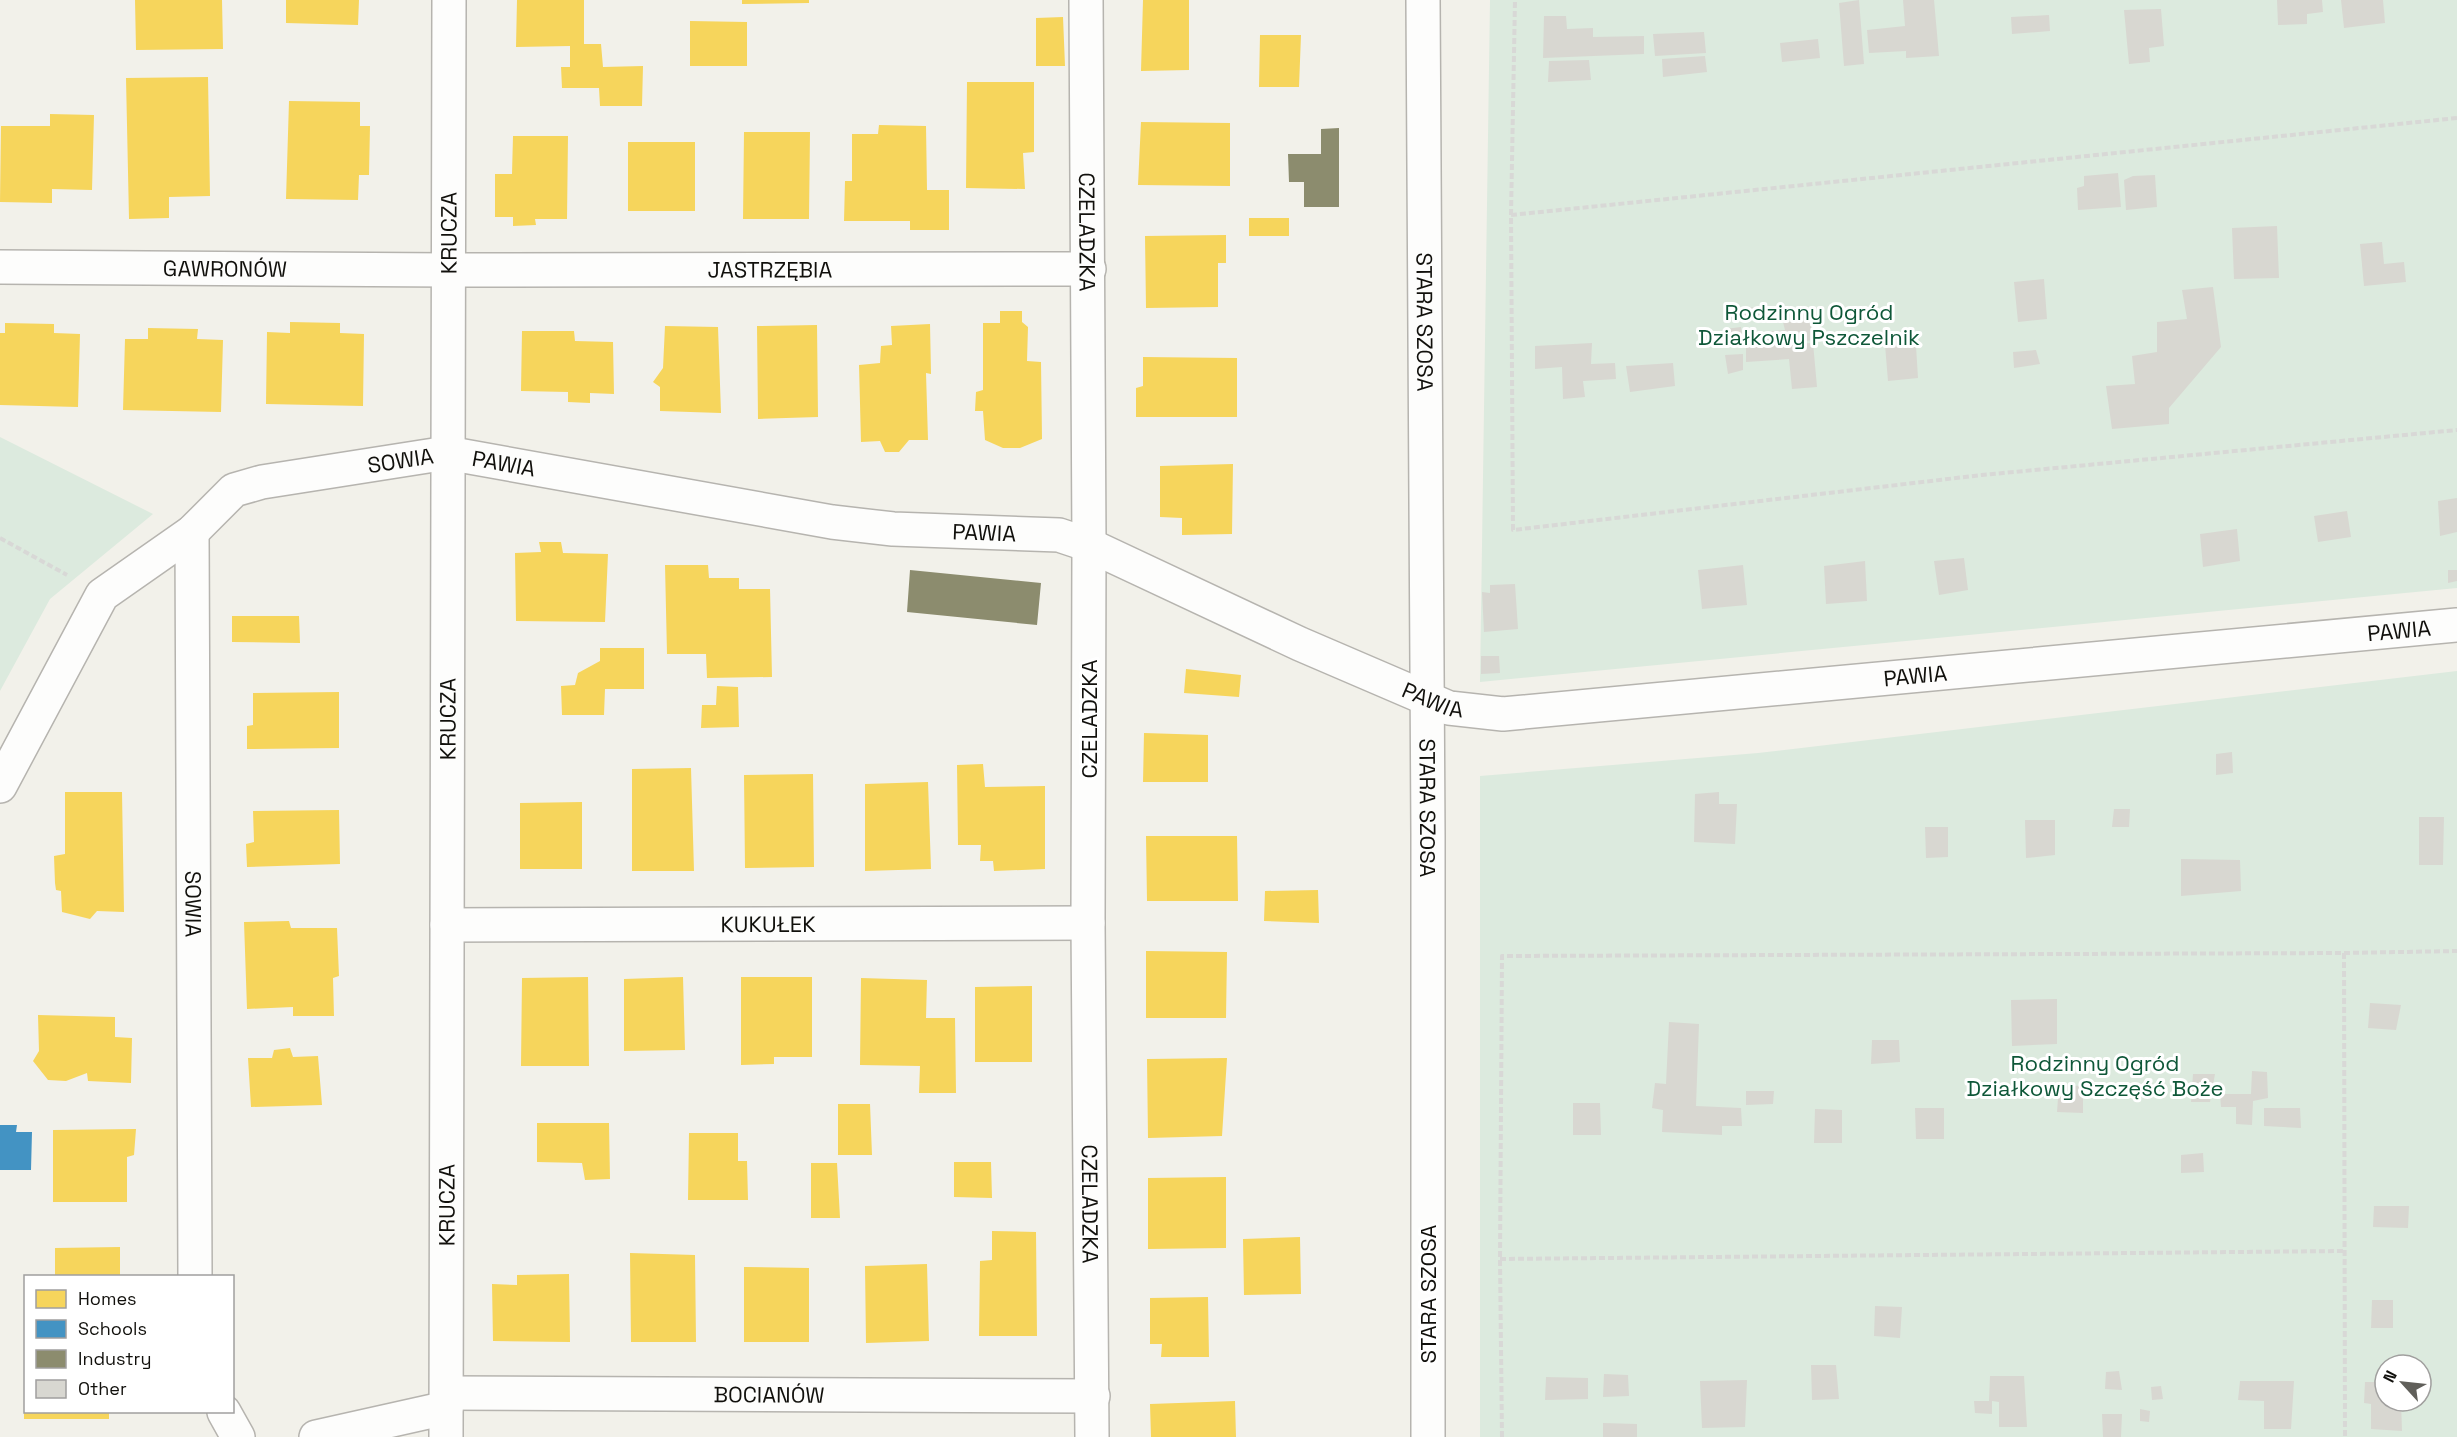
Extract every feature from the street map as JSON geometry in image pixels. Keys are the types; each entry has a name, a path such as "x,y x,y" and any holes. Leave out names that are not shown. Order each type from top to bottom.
{"street":[{"name":"KRUCZA","path":"447,1413 449,0"},
{"name":"CZELADZKA","path":"1086,0 1089,269 1088,923 1092,1437"},
{"name":"STARA SZOSA","path":"1423,0 1428,1437"},
{"name":"GAWRONÓW","path":"0,267 449,270"},
{"name":"JASTRZĘBIA","path":"449,270 1089,269"},
{"name":"PAWIA","path":"447,453 832,522 893,529 1059,535 1089,544 1300,644 1449,708 1503,714 2457,625"},
{"name":"SOWIA","path":"0,786 102,594 192,532 234,490 262,482 447,453"},
{"name":"SOWIA","path":"192,532 195,1275"},
{"name":"KUKUŁEK","path":"447,925 1088,923"},
{"name":"BOCIANÓW","path":"447,1413 1093,1396"},
{"path":"225,1413 238,1437"},
{"path":"316,1437 447,1413"}],"path":[{"path":"1515,0 1511,215 1513,530 1982,475 2457,430"},
{"path":"1511,215 2457,118"},
{"path":"0,538 102,594"},
{"path":"1502,1437 1500,1259 1502,956 2344,954 2457,951"},
{"path":"2344,954 2345,1437"},
{"path":"1500,1259 2344,1251"}],"green space":[{"name":"Rodzinny Ogród Działkowy Pszczelnik","path":"1490,0 2457,0 2457,588 1480,682"},
{"path":"0,437 153,514 50,599 0,691"},
{"name":"Rodzinny Ogród Działkowy Szczęść Boże","path":"2457,671 2457,1437 1480,1437 1480,776 1758,753"}],"building: Homes":[{"path":"135,0 222,0 223,49 136,50"},
{"path":"286,0 359,0 358,25 286,23"},
{"path":"517,0 584,0 584,44 601,44 603,67 643,66 642,106 600,106 599,88 562,88 561,67 570,67 570,46 516,47"},
{"path":"742,0 809,0 809,3 742,4"},
{"path":"1143,0 1189,0 1189,70 1141,71"},
{"path":"1063,17 1065,66 1036,66 1036,18"},
{"path":"690,21 747,22 747,66 690,66"},
{"path":"1260,35 1301,35 1299,87 1259,87"},
{"path":"208,77 210,196 169,197 169,218 129,219 126,78"},
{"path":"967,82 1034,82 1034,152 1023,153 1025,189 966,188"},
{"path":"289,101 360,102 360,126 370,126 369,175 359,175 358,200 286,199"},
{"path":"50,114 94,115 92,190 52,189 52,203 0,202 1,126 50,126"},
{"path":"1141,122 1230,123 1230,186 1138,185"},
{"path":"879,125 926,126 927,190 949,190 949,230 910,230 910,221 844,221 845,181 852,181 852,134 878,134"},
{"path":"744,132 810,132 809,219 743,219"},
{"path":"513,136 568,136 567,219 535,219 536,225 513,226 513,217 495,217 495,174 512,174"},
{"path":"628,142 695,142 695,211 628,211"},
{"path":"1249,218 1289,218 1289,236 1249,236"},
{"path":"1226,235 1226,263 1218,263 1218,307 1146,308 1145,236"},
{"path":"1000,311 1022,311 1022,322 1028,327 1027,361 1041,362 1042,439 1020,448 1003,448 985,440 983,411 975,411 976,392 983,390 983,323 1000,323"},
{"path":"290,322 340,323 340,333 364,334 363,406 266,404 267,332 290,333"},
{"path":"5,323 54,324 54,333 80,334 78,407 0,405 0,333 5,333"},
{"path":"930,324 931,374 926,373 928,440 909,440 899,452 885,452 880,441 861,442 859,365 880,363 881,346 892,345 891,326"},
{"path":"817,325 818,417 758,419 757,326"},
{"path":"665,326 718,327 721,413 660,411 660,387 653,382 663,368"},
{"path":"148,328 198,329 197,339 223,340 221,412 123,410 125,339 148,339"},
{"path":"522,331 574,331 575,341 613,342 614,394 590,393 590,403 568,402 568,392 521,391"},
{"path":"1143,357 1237,358 1237,417 1136,417 1136,388 1143,386"},
{"path":"1233,464 1232,534 1182,535 1182,518 1160,517 1160,466"},
{"path":"539,542 561,542 563,553 608,554 605,622 516,621 515,553 541,552"},
{"path":"665,565 708,565 709,578 739,578 739,589 770,589 772,677 707,678 706,654 667,654"},
{"path":"232,616 299,616 300,643 232,642"},
{"path":"600,648 644,648 644,689 605,689 604,715 562,715 561,686 575,685 578,673 600,661"},
{"path":"1186,669 1241,675 1239,697 1184,693"},
{"path":"717,686 738,687 739,727 701,728 702,705 716,705"},
{"path":"339,692 339,748 247,749 247,726 253,725 253,693"},
{"path":"1144,733 1208,735 1208,782 1143,782"},
{"path":"983,764 985,787 1045,786 1045,869 994,871 993,861 980,861 981,845 958,845 957,765"},
{"path":"691,768 694,871 632,871 632,769"},
{"path":"813,774 814,867 745,868 744,775"},
{"path":"928,782 931,869 865,871 865,784"},
{"path":"65,792 122,792 124,912 97,911 90,919 62,912 61,891 56,890 55,883 54,856 65,854"},
{"path":"582,802 582,869 520,869 520,803"},
{"path":"339,810 340,864 247,867 246,844 254,842 253,811"},
{"path":"1146,836 1237,836 1238,901 1147,901"},
{"path":"1318,890 1319,923 1264,921 1265,891"},
{"path":"289,921 291,928 337,928 339,976 333,978 334,1016 293,1016 293,1007 247,1009 244,922"},
{"path":"1146,951 1227,952 1226,1018 1146,1018"},
{"path":"588,977 589,1066 521,1066 522,978"},
{"path":"683,977 685,1050 624,1051 624,979"},
{"path":"741,977 812,977 812,1057 774,1057 774,1064 741,1065"},
{"path":"861,978 927,980 926,1018 955,1018 956,1093 919,1093 920,1066 860,1065"},
{"path":"1032,986 1032,1062 975,1062 975,987"},
{"path":"38,1015 115,1017 115,1037 132,1038 131,1083 88,1081 87,1073 66,1081 48,1080 33,1061 39,1051"},
{"path":"290,1048 293,1057 318,1056 322,1105 251,1107 248,1058 272,1058 274,1050"},
{"path":"1227,1058 1222,1136 1148,1138 1147,1059"},
{"path":"838,1104 870,1104 872,1155 838,1155"},
{"path":"537,1123 609,1123 610,1179 585,1180 582,1163 537,1162"},
{"path":"136,1129 134,1155 127,1157 127,1202 53,1202 53,1130"},
{"path":"689,1133 738,1133 738,1161 747,1161 748,1200 688,1200"},
{"path":"954,1162 991,1162 992,1198 954,1197"},
{"path":"811,1163 837,1163 840,1218 811,1218"},
{"path":"1226,1177 1226,1248 1148,1249 1148,1178"},
{"path":"992,1231 1036,1232 1037,1336 979,1336 980,1261 992,1260"},
{"path":"1300,1237 1301,1294 1244,1295 1243,1239"},
{"path":"120,1247 120,1275 55,1275 55,1248"},
{"path":"630,1253 695,1255 696,1342 631,1342"},
{"path":"927,1264 929,1341 866,1343 865,1266"},
{"path":"744,1267 809,1268 809,1342 744,1342"},
{"path":"569,1274 570,1342 493,1341 492,1284 517,1285 517,1275"},
{"path":"1208,1297 1209,1357 1161,1357 1162,1344 1150,1344 1150,1298"},
{"path":"1235,1401 1236,1437 1151,1437 1150,1404"},
{"path":"24,1413 109,1413 109,1419 24,1419"}],"building: Schools":[{"path":"0,1125 17,1125 16,1132 32,1132 31,1170 0,1170"}],"building: Industry":[{"path":"1339,128 1339,207 1304,207 1304,182 1289,182 1288,154 1321,154 1321,129"},
{"path":"910,570 1041,583 1037,625 907,612"}],"building: Other":[{"path":"1859,0 1864,64 1844,66 1839,3"},
{"path":"1903,0 1934,0 1939,56 1906,58 1906,51 1869,53 1867,30 1905,26"},
{"path":"2277,0 2322,0 2323,12 2307,14 2307,24 2278,25"},
{"path":"2341,0 2383,0 2385,23 2344,28"},
{"path":"2161,9 2164,46 2149,48 2150,62 2129,64 2124,10"},
{"path":"2049,15 2050,31 2012,34 2011,17"},
{"path":"1544,16 1566,16 1567,29 1593,28 1593,37 1644,36 1644,54 1543,58"},
{"path":"1704,32 1706,53 1655,56 1653,34"},
{"path":"1818,39 1820,58 1782,62 1780,43"},
{"path":"1705,56 1707,72 1663,77 1662,59"},
{"path":"1589,60 1591,80 1548,82 1549,61"},
{"path":"2118,173 2121,207 2078,210 2077,188 2084,186 2084,176"},
{"path":"2155,175 2157,207 2126,210 2124,180 2133,176"},
{"path":"2277,226 2279,278 2234,279 2232,228"},
{"path":"2382,242 2384,264 2404,262 2406,282 2364,286 2360,244"},
{"path":"2044,279 2047,319 2018,322 2014,282"},
{"path":"2213,287 2221,347 2169,408 2169,424 2112,429 2106,386 2135,384 2132,356 2157,352 2157,322 2187,319 2182,290"},
{"path":"1761,307 1761,318 1743,319 1742,308"},
{"path":"1811,320 1814,340 1766,345 1813,343 1817,387 1792,389 1789,359 1746,362 1743,334 1785,330 1783,322"},
{"path":"1741,327 1743,347 1726,347 1725,329"},
{"path":"1884,333 1904,333 1905,345 1916,346 1918,378 1888,381"},
{"path":"1592,343 1591,364 1615,363 1616,379 1583,381 1585,397 1563,399 1562,367 1535,369 1535,346"},
{"path":"2036,350 2040,364 2014,368 2013,352"},
{"path":"1743,354 1743,370 1728,374 1725,355"},
{"path":"1673,363 1675,386 1630,392 1626,366"},
{"path":"2457,498 2457,532 2440,536 2438,501"},
{"path":"2347,511 2351,537 2318,542 2314,516"},
{"path":"2237,529 2240,561 2203,567 2200,534"},
{"path":"1964,558 1968,590 1939,595 1934,561"},
{"path":"1865,561 1867,601 1826,604 1824,566"},
{"path":"1743,565 1747,605 1702,609 1698,570"},
{"path":"2448,570 2457,570 2457,581 2448,583"},
{"path":"1515,584 1518,629 1484,632 1482,592 1490,593 1490,585"},
{"path":"1481,656 1499,656 1500,673 1481,674"},
{"path":"2232,752 2233,773 2216,775 2216,754"},
{"path":"1719,792 1719,804 1737,804 1735,844 1694,842 1695,794"},
{"path":"2114,809 2130,809 2129,827 2112,827"},
{"path":"2419,817 2444,817 2443,865 2419,865"},
{"path":"2025,820 2055,820 2055,855 2026,858"},
{"path":"1925,827 1948,827 1948,857 1926,858"},
{"path":"2181,859 2240,860 2241,891 2181,896"},
{"path":"2057,999 2057,1044 2012,1046 2011,1000"},
{"path":"2370,1003 2401,1005 2396,1030 2368,1028"},
{"path":"1669,1022 1699,1024 1696,1106 1741,1108 1742,1126 1722,1126 1722,1135 1662,1132 1663,1110 1652,1108 1655,1083 1666,1084"},
{"path":"1872,1040 1899,1040 1900,1062 1871,1064"},
{"path":"2252,1071 2267,1072 2268,1098 2253,1101 2252,1125 2236,1124 2236,1107 2221,1107 2220,1094 2251,1094"},
{"path":"2193,1074 2215,1074 2210,1102 2191,1102"},
{"path":"2059,1085 2083,1086 2083,1113 2057,1112"},
{"path":"1746,1091 1774,1091 1773,1104 1746,1105"},
{"path":"1573,1103 1600,1103 1601,1135 1573,1135"},
{"path":"1915,1108 1944,1108 1944,1139 1916,1139"},
{"path":"2264,1108 2300,1108 2301,1128 2264,1126"},
{"path":"1815,1109 1842,1110 1842,1143 1814,1143"},
{"path":"2203,1153 2204,1172 2181,1173 2181,1155"},
{"path":"2374,1206 2409,1206 2408,1228 2373,1227"},
{"path":"2372,1300 2393,1300 2393,1328 2371,1328"},
{"path":"1875,1306 1902,1307 1900,1338 1874,1336"},
{"path":"1811,1365 1836,1365 1839,1399 1812,1400"},
{"path":"2119,1371 2122,1390 2105,1389 2106,1372"},
{"path":"1604,1374 1628,1375 1629,1396 1603,1397"},
{"path":"1990,1376 2024,1376 2027,1427 1999,1427 1999,1402 1992,1401 1992,1414 1975,1413 1974,1401 1989,1401"},
{"path":"1546,1377 1588,1378 1588,1399 1545,1400"},
{"path":"1747,1380 1745,1427 1702,1428 1700,1381"},
{"path":"2240,1381 2294,1381 2291,1429 2264,1429 2264,1401 2238,1400"},
{"path":"2365,1382 2373,1382 2373,1413 2401,1413 2402,1431 2371,1429 2371,1404 2364,1403"},
{"path":"2161,1386 2163,1399 2152,1400 2151,1387"},
{"path":"2140,1409 2150,1411 2149,1422 2140,1421"},
{"path":"2102,1414 2122,1414 2121,1437 2103,1437"},
{"path":"1603,1423 1637,1424 1637,1437 1603,1437"}]}
